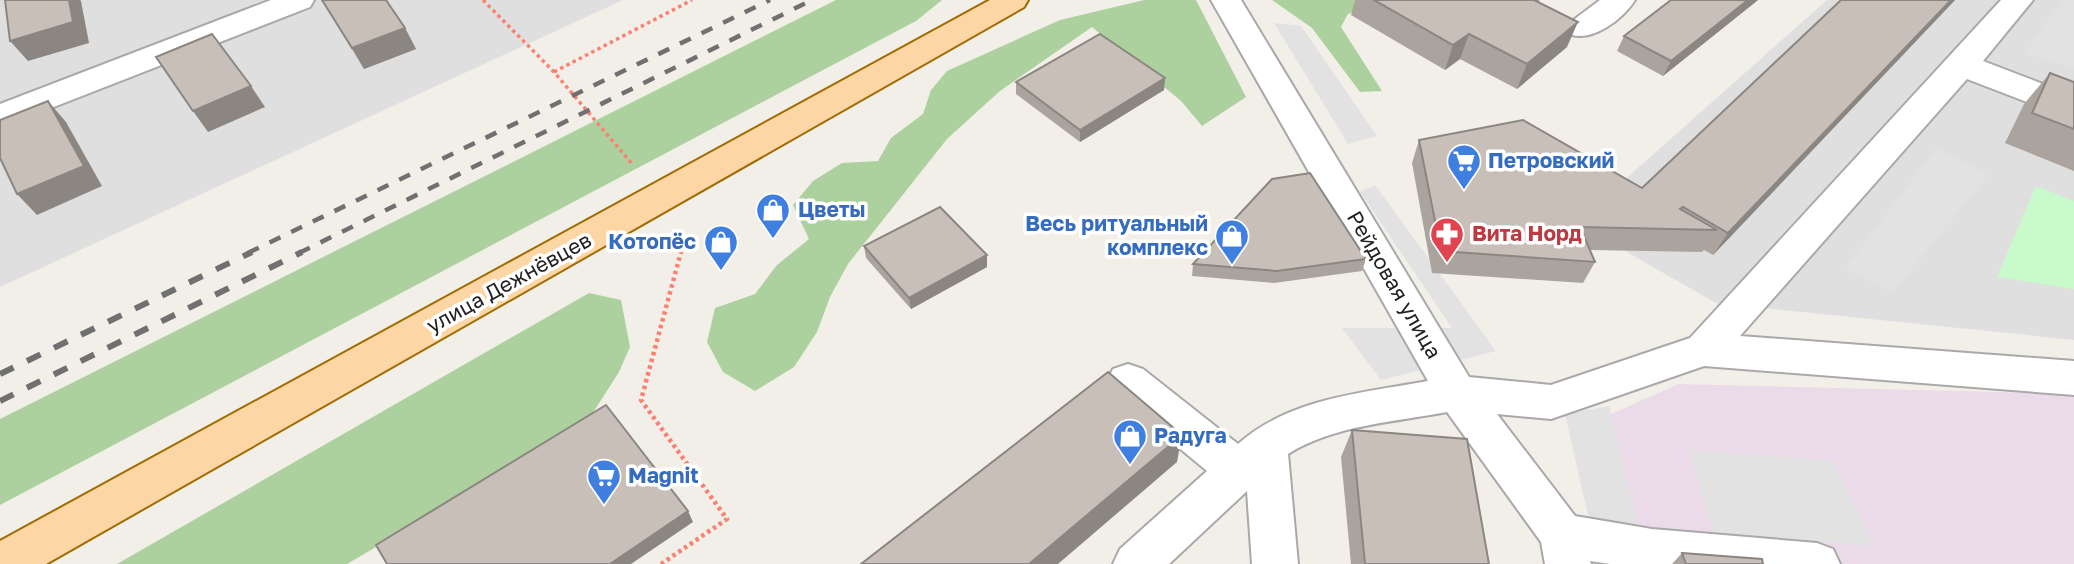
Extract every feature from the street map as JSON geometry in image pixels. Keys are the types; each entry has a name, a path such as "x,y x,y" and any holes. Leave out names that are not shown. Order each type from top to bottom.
{"main road":[{"name":"улица Дежнёвцев","path":"3,564 1013,0"}],"street":[{"path":"0,117 299,0"},
{"name":"Рейдовая улица","path":"1226,0 1457,393 1565,549"},
{"path":"1583,28 1620,0"},
{"path":"1703,350 2018,0"},
{"path":"1962,65 2074,108"},
{"path":"1136,564 1253,458 1294,428 1336,415 1457,393 1551,402 1703,350 2074,378"},
{"path":"1128,381 1253,458 1275,564"},
{"path":"1565,549 1652,550 1817,564"}],"path":[{"path":"483,0 554,72 621,151"},
{"path":"554,72 692,0"},
{"path":"662,564 727,519 642,400 682,247"}],"shaded area":[{"path":"0,0 623,0 0,287"},
{"path":"1827,0 2074,0 2074,340 1716,303 1576,223"},
{"path":"2063,0 2074,0 2074,67 2024,54"},
{"path":"1274,23 1301,26 1377,136 1348,144"},
{"path":"1937,148 1988,175 1892,293 1845,268"},
{"path":"1375,185 1496,351 1381,380 1342,328 1452,328 1360,192"},
{"path":"1678,384 2074,394 2074,564 1610,564 1578,429"},
{"path":"1609,406 1647,564 1599,564 1565,414"},
{"path":"1689,450 1833,461 1873,546 1713,532"}],"green space":[{"path":"836,0 942,0 916,21 0,505 0,419"},
{"path":"1144,0 1196,0 1246,97 1202,126 1181,101 1092,27 1000,91 947,139 848,264 830,297 817,332 794,367 755,391 723,372 707,342 715,308 755,294 777,265 809,239 793,205 813,181 842,163 878,161 891,138 923,114 931,90 947,71 1060,20"},
{"path":"1272,0 1372,0 1368,6 1348,14 1341,27 1382,91 1360,92 1312,28"},
{"path":"2036,186 2074,201 2074,289 1997,277"},
{"path":"589,293 621,300 630,347 619,372 585,425 347,564 117,564"}],"building":[{"path":"5,0 69,0 73,22 10,41"},
{"path":"322,0 386,0 405,28 352,48"},
{"path":"1374,0 1534,0 1578,22 1527,64 1469,34 1453,45"},
{"path":"1671,0 1748,0 1671,61 1624,36"},
{"path":"1841,0 1951,0 1728,233 1683,207 1680,209 1717,230 1580,227 1595,262 1441,251 1419,140 1523,120 1642,188"},
{"path":"212,34 251,86 193,111 156,57"},
{"path":"1100,34 1165,78 1080,130 1016,82"},
{"path":"2050,73 2074,82 2074,129 2032,113"},
{"path":"48,101 84,166 17,194 0,158 0,120"},
{"path":"1310,173 1366,259 1277,271 1193,264 1272,179"},
{"path":"940,207 987,255 909,298 864,246"},
{"path":"1108,372 1182,435 1029,564 861,564"},
{"path":"606,405 688,511 610,564 387,564 376,545"},
{"path":"1352,430 1467,439 1489,564 1365,564"},
{"path":"1682,553 1762,559 1763,564 1686,564"}],"railway":[{"path":"248,253 770,0"},
{"path":"299,253 812,0"},
{"path":"0,374 252,252"},
{"path":"0,401 302,252"}],"place":[{"name":"Петровский","path":"1464,191"},
{"name":"Цветы","path":"773,240"},
{"name":"Вита Норд","path":"1447,264"},
{"name":"Весь ритуальный комплекс","path":"1232,266"},
{"name":"Котопёс","path":"721,272"},
{"name":"Радуга","path":"1130,466"},
{"name":"Magnit","path":"604,506"}]}
